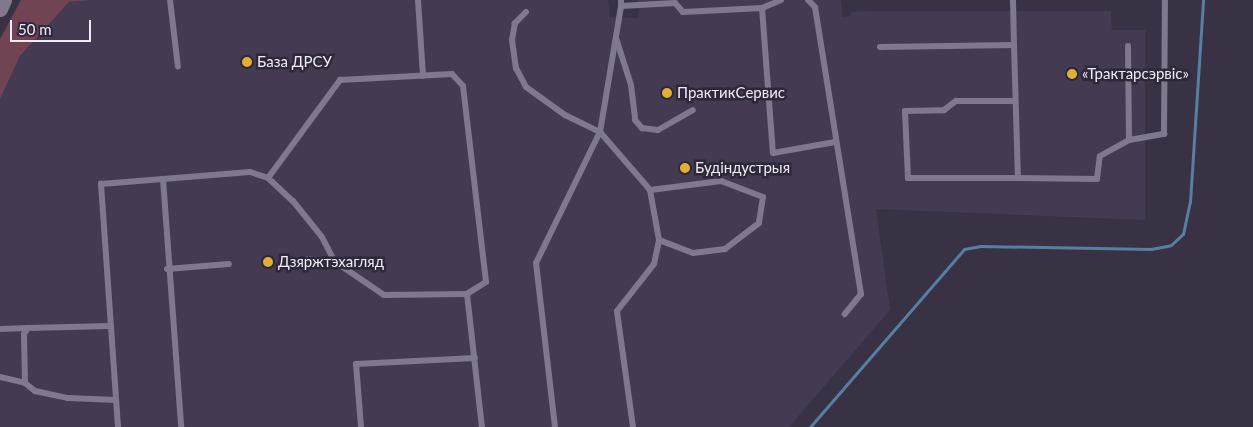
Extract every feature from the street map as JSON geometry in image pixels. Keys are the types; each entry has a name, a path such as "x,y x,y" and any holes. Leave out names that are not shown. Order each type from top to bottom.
{"street":[{"path":"0,9 4,0"}],"lane":[{"path":"170,0 178,66"},
{"path":"418,0 423,76"},
{"path":"555,427 536,263 600,132 621,3 675,3 683,12 762,8 781,0"},
{"path":"808,0 815,7 860,294 845,314"},
{"path":"1013,0 1014,101 1018,178"},
{"path":"1014,101 956,101 944,110 905,111 908,178 1097,179 1100,156 1129,140 1164,134 1165,0"},
{"path":"762,8 773,152 835,142"},
{"path":"526,12 515,23 512,40 516,68 526,87 565,115 600,132 650,190 659,240 654,264 617,311 633,427"},
{"path":"616,37 631,85 635,120 642,128 658,130 693,110"},
{"path":"880,46 1014,45"},
{"path":"1128,46 1129,140"},
{"path":"118,427 101,184 250,172 268,178 293,201 322,237 334,261 384,295 467,294 486,282 463,86 452,74 340,80 268,178"},
{"path":"163,179 167,269 181,427"},
{"path":"650,190 721,181 763,197 760,222 725,249 693,253 659,240"},
{"path":"307,260 334,261"},
{"path":"167,269 229,264"},
{"path":"467,294 482,427"},
{"path":"0,329 110,326"},
{"path":"24,383 24,334 28,328"},
{"path":"361,427 356,364 475,358"},
{"path":"0,377 24,383 35,391 68,398 116,400"}],"shaded area":[{"path":"21,0 90,0 69,2 20,56 0,99 0,39"},
{"path":"90,0 608,0 610,17 639,18 637,0 841,0 843,17 851,16 851,12 878,11 1111,11 1112,30 1145,30 1145,220 876,209 890,310 789,427 0,427 0,99 20,56 69,2"}],"waterway":[{"path":"810,427 964,249 981,246 1151,249 1171,245 1183,234 1190,202 1203,0"}],"place":[{"name":"База ДРСУ","path":"247,62"},
{"name":"«Трактарсэрвіс»","path":"1072,74"},
{"name":"ПрактикСервис","path":"667,93"},
{"name":"Будіндустрыя","path":"685,168"},
{"name":"Дзяржтэхагляд","path":"268,262"}]}
